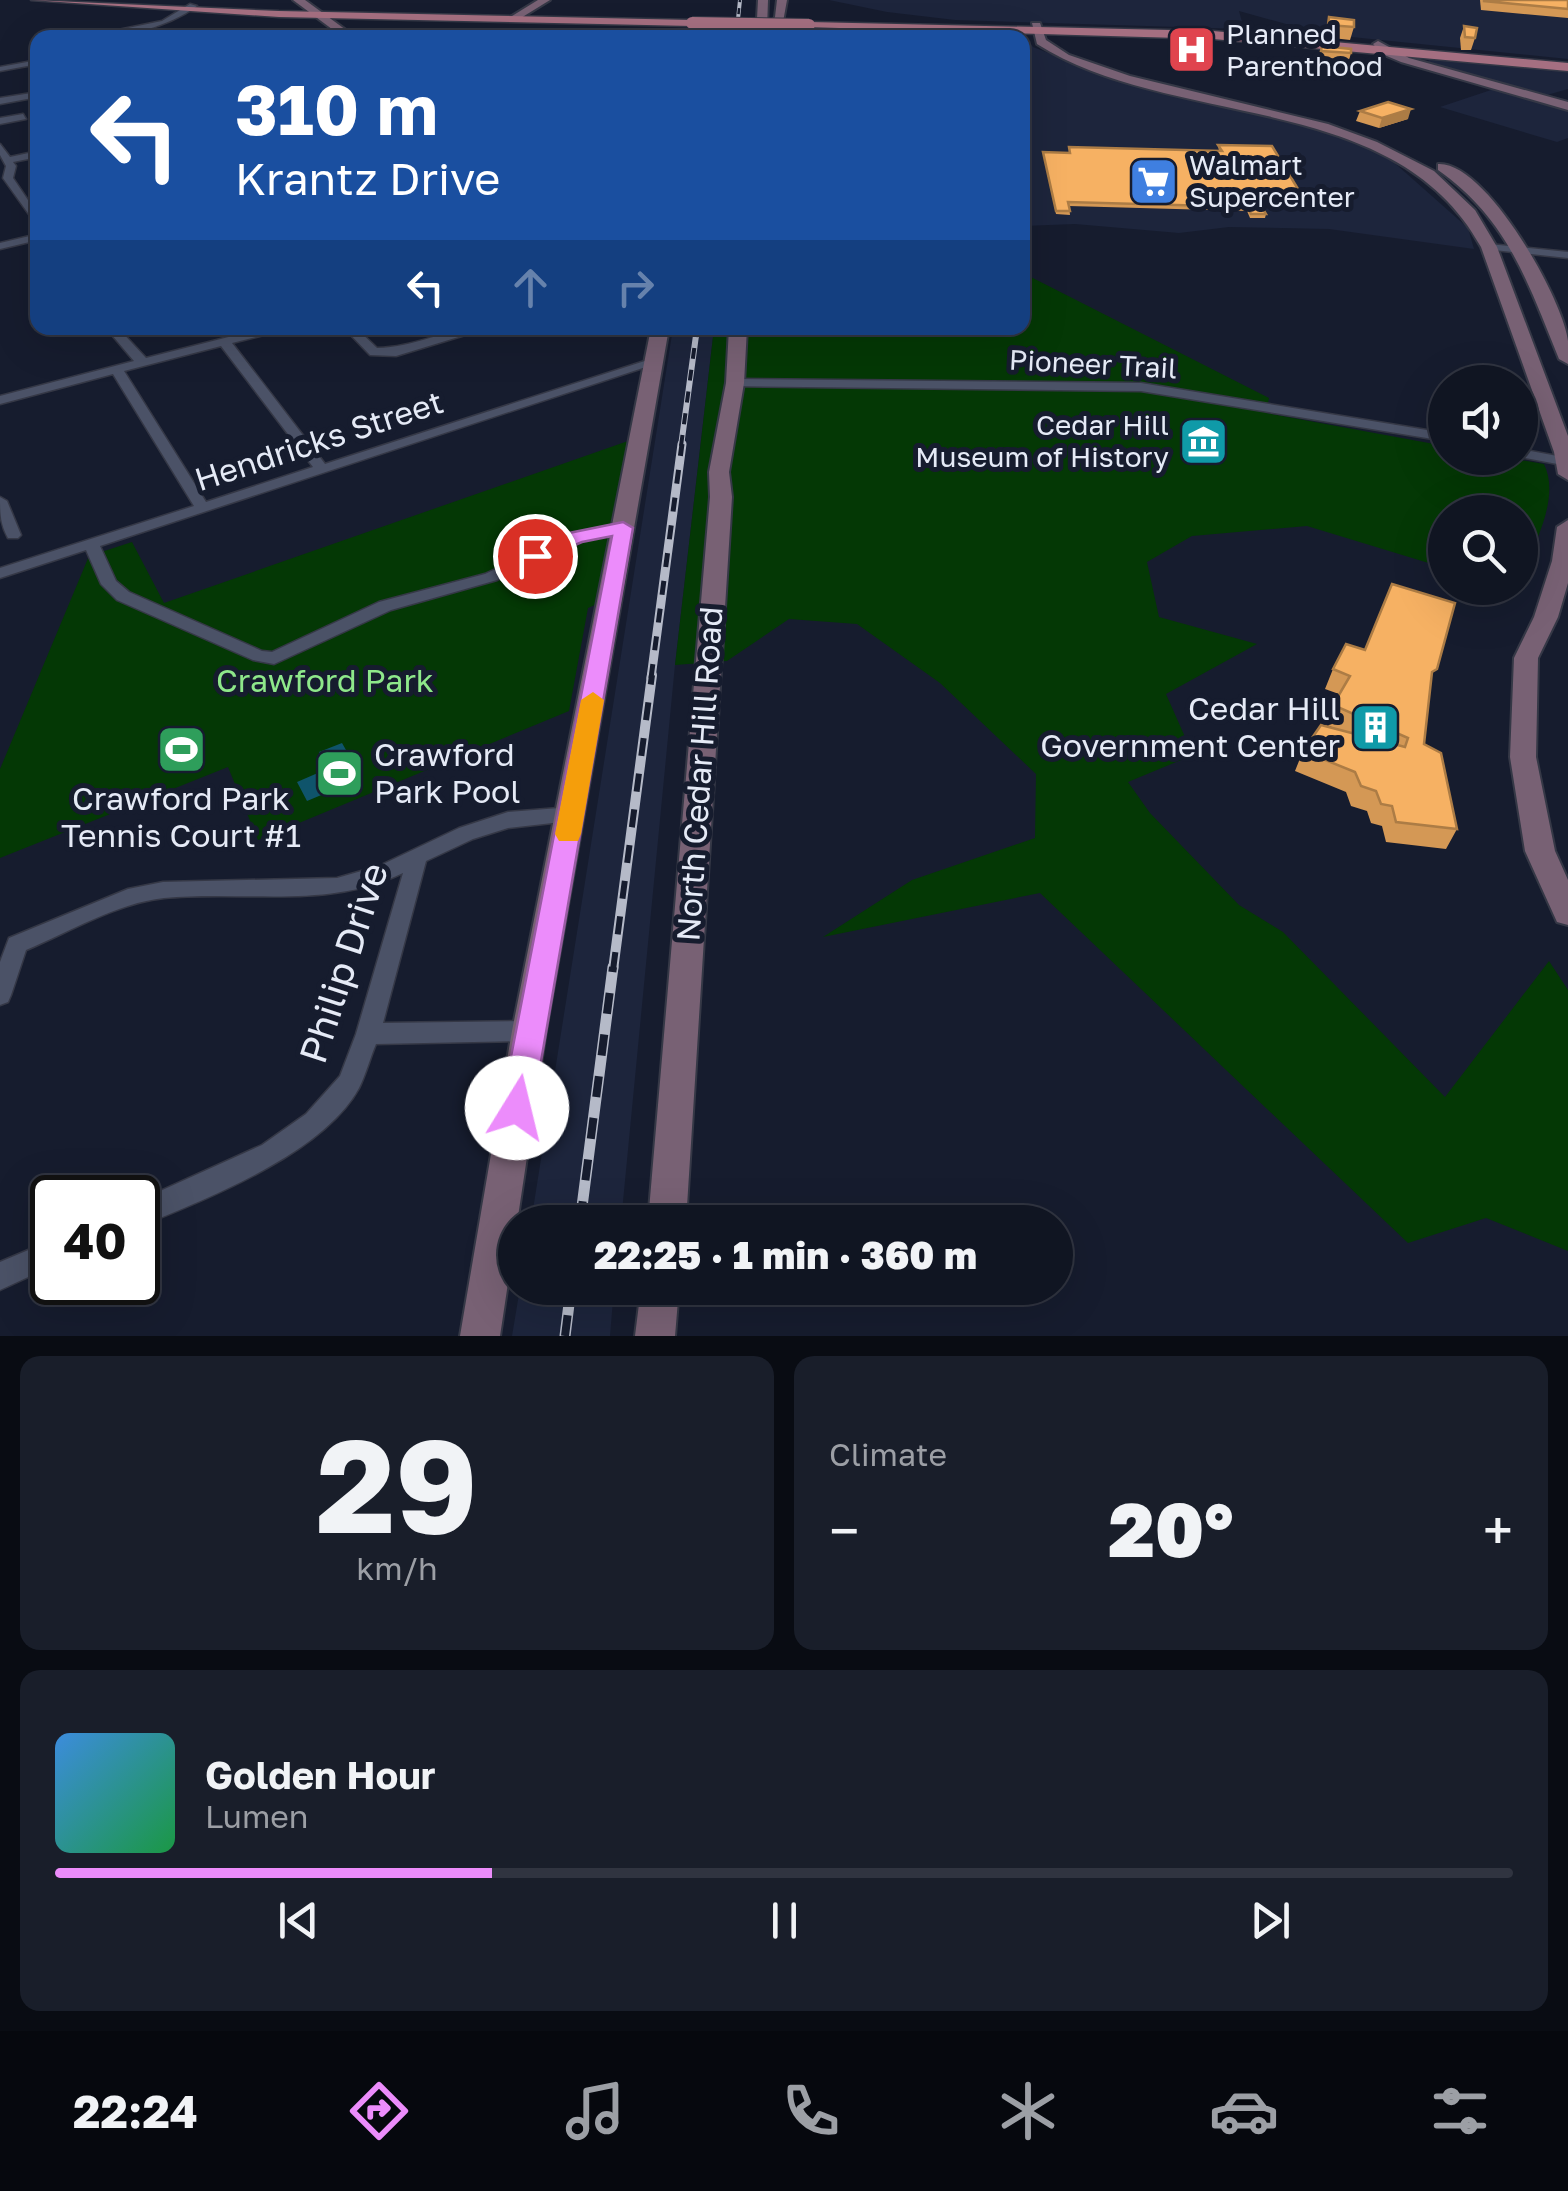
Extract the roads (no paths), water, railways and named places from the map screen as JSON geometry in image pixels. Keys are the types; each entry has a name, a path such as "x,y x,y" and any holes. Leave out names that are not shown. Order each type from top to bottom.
{"main road":[{"path":"36,0 315,13 1213,35 1380,46 1568,65"},
{"path":"91,0 188,9 509,17"},
{"path":"238,8 276,0"},
{"path":"347,30 348,24 379,16"},
{"path":"1380,46 1568,65"}],"street":[{"path":"284,0 315,13"},
{"path":"298,0 340,30"},
{"path":"509,17 532,0"},
{"path":"509,17 545,0"},
{"path":"762,30 763,3 782,3 773,30"},
{"path":"131,30 155,26 188,9"},
{"path":"1476,191 1454,188 1356,138 1255,107 1095,69 1041,42 1043,28 1074,50 1121,68 1290,107 1374,135 1448,170 1476,191 1510,227 1566,355"},
{"path":"1380,46 1405,60 1568,106"},
{"path":"0,69 30,63"},
{"path":"0,101 30,95"},
{"path":"0,121 23,117"},
{"path":"1356,138 1374,135"},
{"path":"0,147 11,166 8,178 30,212"},
{"path":"7,160 30,156"},
{"path":"1430,174 1470,213 1489,247 1567,460"},
{"path":"20,196 30,194"},
{"path":"0,246 30,239"},
{"path":"1489,247 1568,255"},
{"path":"118,335 143,363"},
{"path":"0,400 250,335"},
{"path":"357,335 374,352 396,352 457,335"},
{"path":"480,1336 530,1031 659,335"},
{"name":"North Cedar Hill Road","path":"668,1205 721,497 719,472 737,335"},
{"path":"224,342 322,469"},
{"path":"1526,347 1566,355"},
{"name":"Hendricks Street","path":"0,573 656,362"},
{"path":"117,370 203,508"},
{"name":"Pioneer Trail","path":"734,383 1141,387 1428,433"},
{"path":"1538,453 1567,460"},
{"path":"0,501 14,535"},
{"path":"1568,527 1563,561 1546,617 1526,658 1523,757 1540,852 1568,913"},
{"path":"91,544 110,584 123,596 259,656 274,658 385,606 491,576 576,537 623,528"},
{"path":"0,995 17,944 94,911 163,890 337,886 384,874 466,833 508,820 572,815"},
{"name":"Philip Drive","path":"160,1204 271,1154 315,1122 349,1084 368,1034 418,855"},
{"path":"368,1034 530,1031"},
{"path":"0,1276 30,1263"},
{"path":"655,1336 658,1305"}],"railway":[{"path":"737,30 740,0"},
{"path":"681,446 696,335"},
{"path":"651,678 682,444"},
{"path":"613,970 652,675"},
{"path":"582,1205 613,967"},
{"path":"565,1336 569,1305"}],"place":[{"name":"Planned Parenthood","path":"1191,50"},
{"name":"Walmart Supercenter","path":"1154,181"},
{"name":"Cedar Hill Museum of History","path":"1204,441"},
{"name":"Cedar Hill Government Center","path":"1375,727"},
{"name":"Crawford Park Tennis Court #1","path":"181,749"},
{"name":"Crawford Park Pool","path":"339,773"}],"park label":[{"name":"Crawford Park","path":"325,681"}]}
